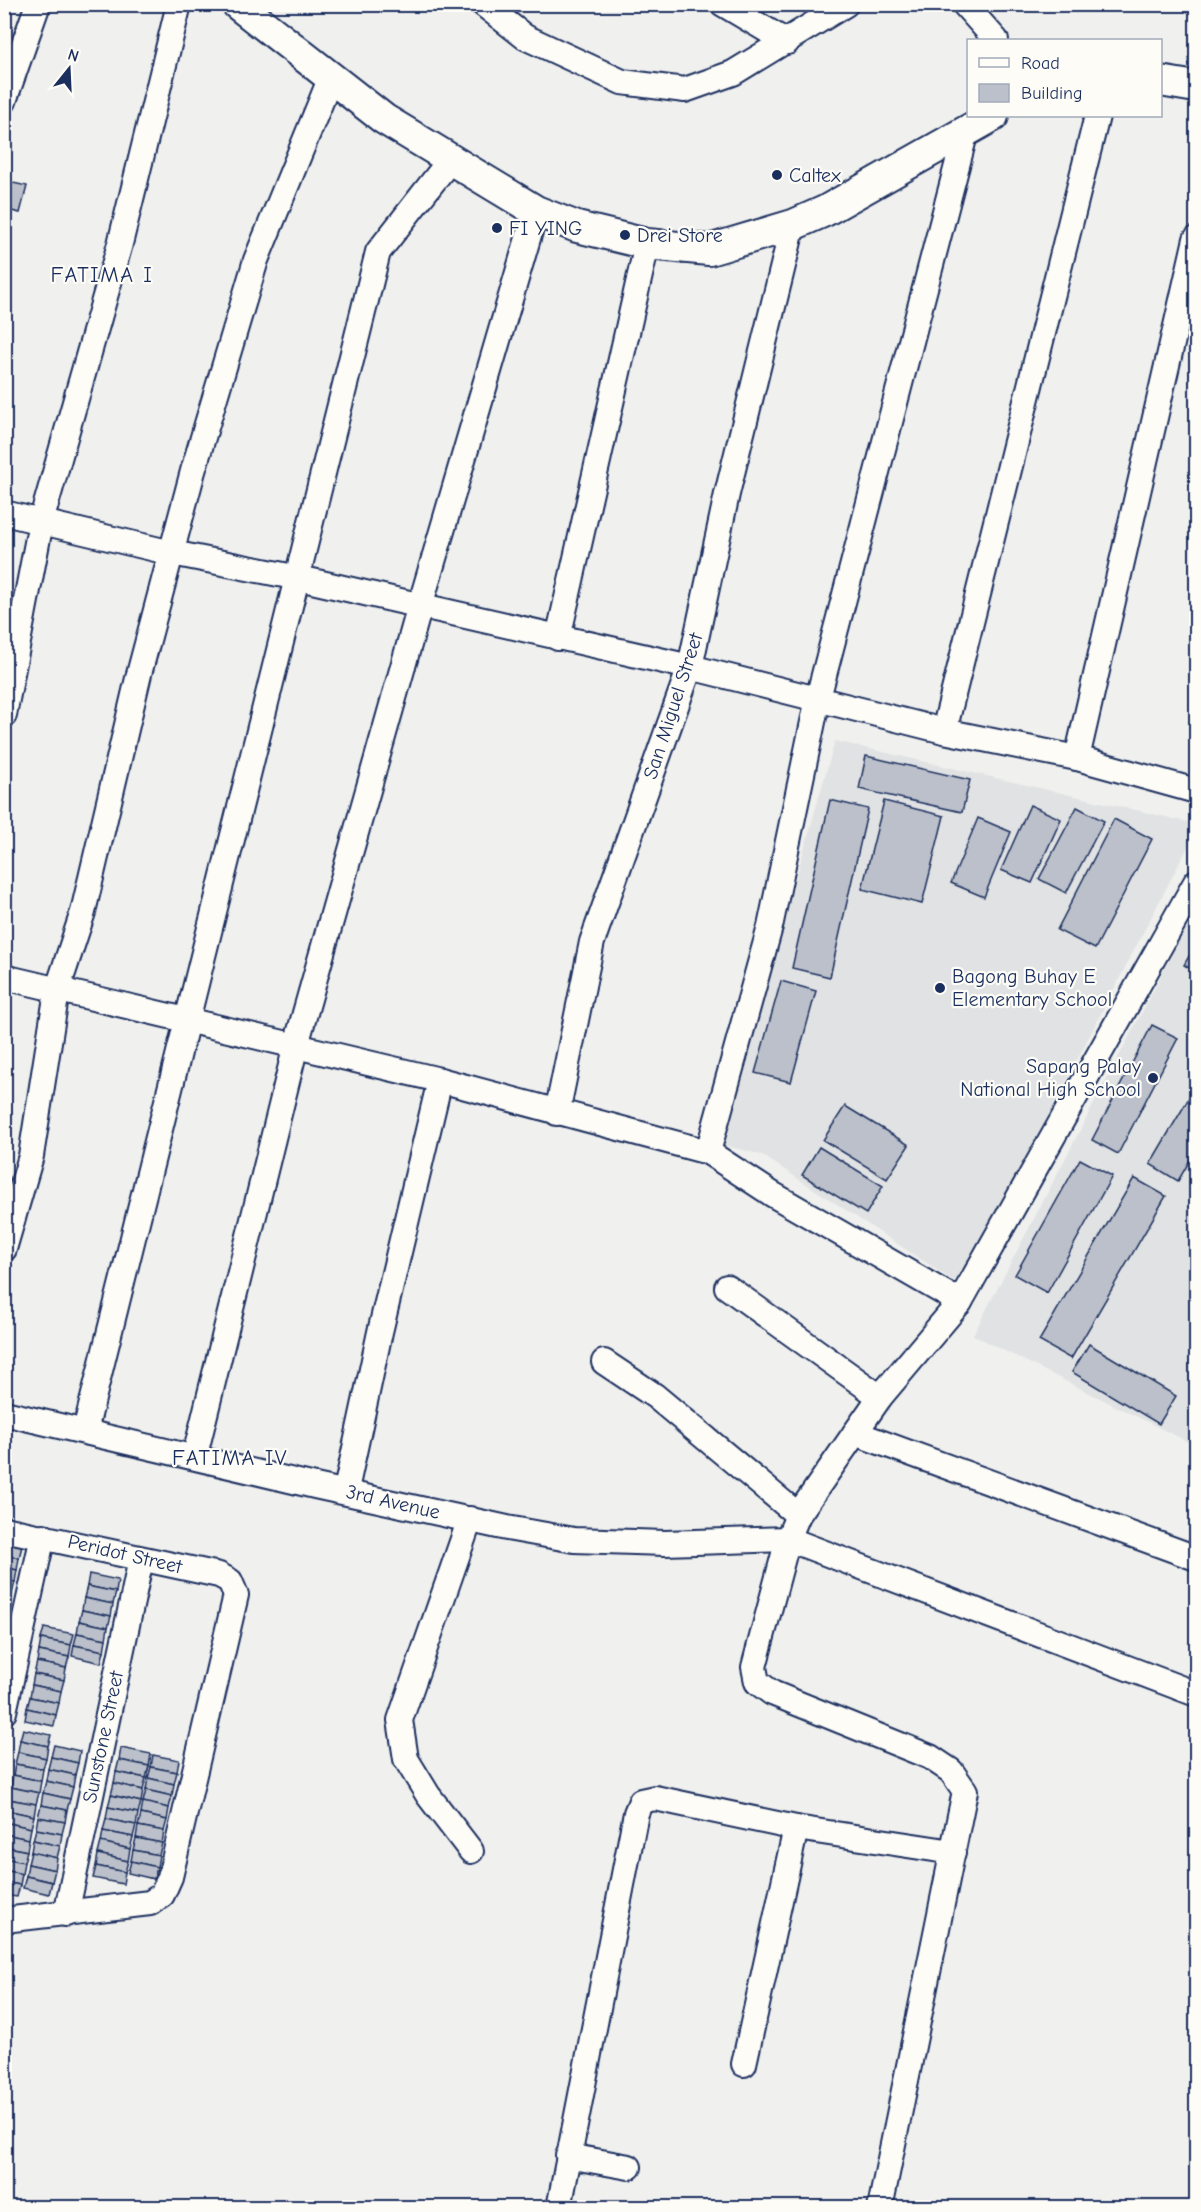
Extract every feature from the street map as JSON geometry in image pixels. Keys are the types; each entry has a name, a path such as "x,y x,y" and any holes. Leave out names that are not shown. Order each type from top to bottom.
{"main road":[{"path":"239,5 384,119 536,211 578,227 647,244 709,250 793,225 825,211 991,117"},
{"path":"1162,81 1197,87"}],"street":[{"path":"4,101 38,4"},
{"path":"4,715 41,522 120,244 178,4"},
{"path":"483,4 525,37 622,82 685,90 733,73 846,4"},
{"path":"723,4 787,42"},
{"path":"964,4 995,39"},
{"path":"4,1249 31,1156 57,991 83,912 139,674 193,471 256,260 331,77"},
{"path":"944,731 1097,117"},
{"path":"708,1152 770,927 818,698 966,131"},
{"path":"85,1431 299,578 378,252 450,159"},
{"path":"195,1455 296,1045 420,606 536,211"},
{"name":"San Miguel Street","path":"557,1113 592,942 690,667 727,494 793,225"},
{"path":"1077,758 1197,239"},
{"path":"558,638 647,244"},
{"path":"4,513 172,553 299,578 690,667 944,731 1077,758 1197,791"},
{"path":"880,2208 965,1791 951,1771 930,1757 772,1694 757,1682 754,1667 788,1539 798,1515 880,1396 960,1302 1197,882"},
{"path":"4,977 440,1080 708,1152 772,1194 960,1302"},
{"path":"346,1490 380,1332 440,1080"},
{"path":"727,1287 880,1396"},
{"path":"604,1362 656,1396 798,1515"},
{"name":"3rd Avenue","path":"4,1413 195,1455 315,1485 574,1540 665,1543 788,1539"},
{"path":"855,1433 1197,1558"},
{"path":"470,1519 400,1720 406,1759 428,1795 471,1851"},
{"name":"Peridot Street","path":"4,1529 219,1575 230,1581 236,1595 170,1877 162,1895 150,1903 66,1914"},
{"path":"4,1712 43,1536"},
{"path":"788,1539 1197,1694"},
{"name":"Sunstone Street","path":"66,1914 141,1559"},
{"path":"559,2208 636,1813 641,1800 654,1798 796,1828 952,1852"},
{"path":"744,2064 796,1828"},
{"path":"4,1920 66,1914"},
{"path":"568,2156 629,2167"}],"shaded area":[{"name":"Bagong Buhay E Elementary School","path":"835,741 1196,824 1196,831 960,1285 762,1155 720,1144"},
{"name":"Sapang Palay National High School","path":"1196,909 1196,1446 973,1335"}],"building":[{"path":"4,181 27,186 20,213 4,209"},
{"path":"866,756 970,780 962,812 859,789"},
{"path":"830,800 868,809 830,977 792,968"},
{"path":"884,801 944,816 922,904 862,889"},
{"path":"1030,805 1061,819 1032,883 1001,870"},
{"path":"1077,807 1104,821 1066,893 1039,879"},
{"path":"978,818 1011,832 984,897 951,883"},
{"path":"1114,819 1152,839 1095,949 1057,930"},
{"path":"1196,944 1196,972 1184,965"},
{"path":"781,981 816,991 791,1082 755,1073"},
{"path":"1152,1025 1178,1038 1118,1154 1092,1140"},
{"path":"1196,1086 1196,1150 1178,1181 1150,1164"},
{"path":"845,1106 909,1145 887,1179 823,1140"},
{"path":"819,1147 883,1186 866,1214 802,1175"},
{"path":"1080,1159 1112,1176 1047,1293 1015,1275"},
{"path":"1134,1178 1166,1196 1071,1359 1039,1341"},
{"path":"1089,1344 1176,1396 1159,1424 1072,1372"},
{"path":"4,1542 22,1546 19,1558 4,1555"},
{"path":"4,1555 19,1558 17,1570 4,1567"},
{"path":"4,1567 17,1570 15,1582 4,1580"},
{"path":"89,1574 118,1580 116,1592 87,1586"},
{"path":"4,1580 15,1582 12,1594 4,1593"},
{"path":"87,1586 116,1592 113,1604 84,1598"},
{"path":"4,1593 12,1594 9,1606 4,1605"},
{"path":"84,1598 113,1604 111,1616 82,1610"},
{"path":"4,1605 9,1606 7,1619 4,1618"},
{"path":"82,1610 111,1616 108,1627 79,1621"},
{"path":"79,1621 108,1627 106,1639 77,1633"},
{"path":"44,1628 74,1634 71,1645 41,1639"},
{"path":"77,1633 106,1639 104,1651 74,1645"},
{"path":"41,1639 71,1645 69,1657 39,1651"},
{"path":"74,1645 104,1651 101,1663 72,1656"},
{"path":"39,1651 69,1657 66,1668 37,1662"},
{"path":"37,1662 66,1668 64,1680 34,1674"},
{"path":"34,1674 64,1680 61,1691 32,1685"},
{"path":"32,1685 61,1691 59,1703 30,1697"},
{"path":"30,1697 59,1703 56,1715 27,1708"},
{"path":"27,1708 56,1715 54,1726 25,1720"},
{"path":"23,1729 51,1735 48,1746 20,1740"},
{"path":"20,1740 48,1746 46,1758 18,1752"},
{"path":"54,1745 80,1751 78,1763 51,1757"},
{"path":"121,1748 151,1754 149,1766 119,1760"},
{"path":"18,1752 46,1758 43,1769 15,1764"},
{"path":"153,1755 179,1760 177,1772 151,1767"},
{"path":"51,1757 78,1763 75,1775 48,1769"},
{"path":"119,1760 149,1766 146,1778 116,1772"},
{"path":"15,1764 43,1769 41,1781 13,1775"},
{"path":"151,1767 177,1772 174,1784 148,1778"},
{"path":"48,1769 75,1775 73,1787 46,1781"},
{"path":"116,1772 146,1778 143,1790 114,1783"},
{"path":"13,1775 41,1781 39,1793 11,1787"},
{"path":"148,1778 174,1784 172,1796 146,1790"},
{"path":"46,1781 73,1787 70,1799 43,1793"},
{"path":"114,1783 143,1790 141,1802 111,1795"},
{"path":"11,1787 39,1793 36,1804 8,1799"},
{"path":"146,1790 172,1796 169,1808 143,1802"},
{"path":"43,1793 70,1799 67,1810 41,1805"},
{"path":"111,1795 141,1802 138,1813 108,1807"},
{"path":"8,1799 36,1804 34,1816 6,1810"},
{"path":"143,1802 169,1808 167,1820 141,1814"},
{"path":"41,1805 67,1810 65,1822 38,1817"},
{"path":"108,1807 138,1813 136,1825 106,1819"},
{"path":"6,1810 34,1816 31,1828 4,1822"},
{"path":"141,1814 167,1820 164,1831 138,1826"},
{"path":"38,1817 65,1822 62,1834 36,1829"},
{"path":"106,1819 136,1825 133,1837 103,1831"},
{"path":"4,1822 31,1828 29,1839 4,1834"},
{"path":"138,1826 164,1831 162,1843 136,1838"},
{"path":"36,1829 62,1834 60,1846 33,1840"},
{"path":"103,1831 133,1837 130,1849 101,1842"},
{"path":"4,1834 29,1839 27,1851 4,1846"},
{"path":"136,1838 162,1843 159,1855 133,1850"},
{"path":"33,1840 60,1846 57,1858 31,1852"},
{"path":"101,1842 130,1849 128,1861 98,1854"},
{"path":"4,1846 27,1851 24,1862 4,1858"},
{"path":"133,1850 159,1855 157,1867 131,1861"},
{"path":"31,1852 57,1858 55,1870 28,1864"},
{"path":"98,1854 128,1861 125,1872 96,1866"},
{"path":"4,1858 24,1862 22,1874 4,1870"},
{"path":"131,1861 157,1867 154,1879 128,1873"},
{"path":"28,1864 55,1870 52,1882 26,1876"},
{"path":"96,1866 125,1872 123,1884 93,1878"},
{"path":"4,1870 22,1874 20,1885 4,1882"},
{"path":"26,1876 52,1882 49,1894 23,1888"},
{"path":"4,1882 20,1885 17,1897 4,1895"}],"place":[{"name":"Caltex","path":"777,175"},
{"name":"FI YING","path":"497,228"},
{"name":"Drei Store","path":"625,235"},
{"name":"Bagong Buhay E Elementary School","path":"940,988"},
{"name":"Sapang Palay National High School","path":"1153,1078"}],"district":[{"name":"FATIMA I","path":"102,275"},
{"name":"FATIMA IV","path":"230,1458"}]}
